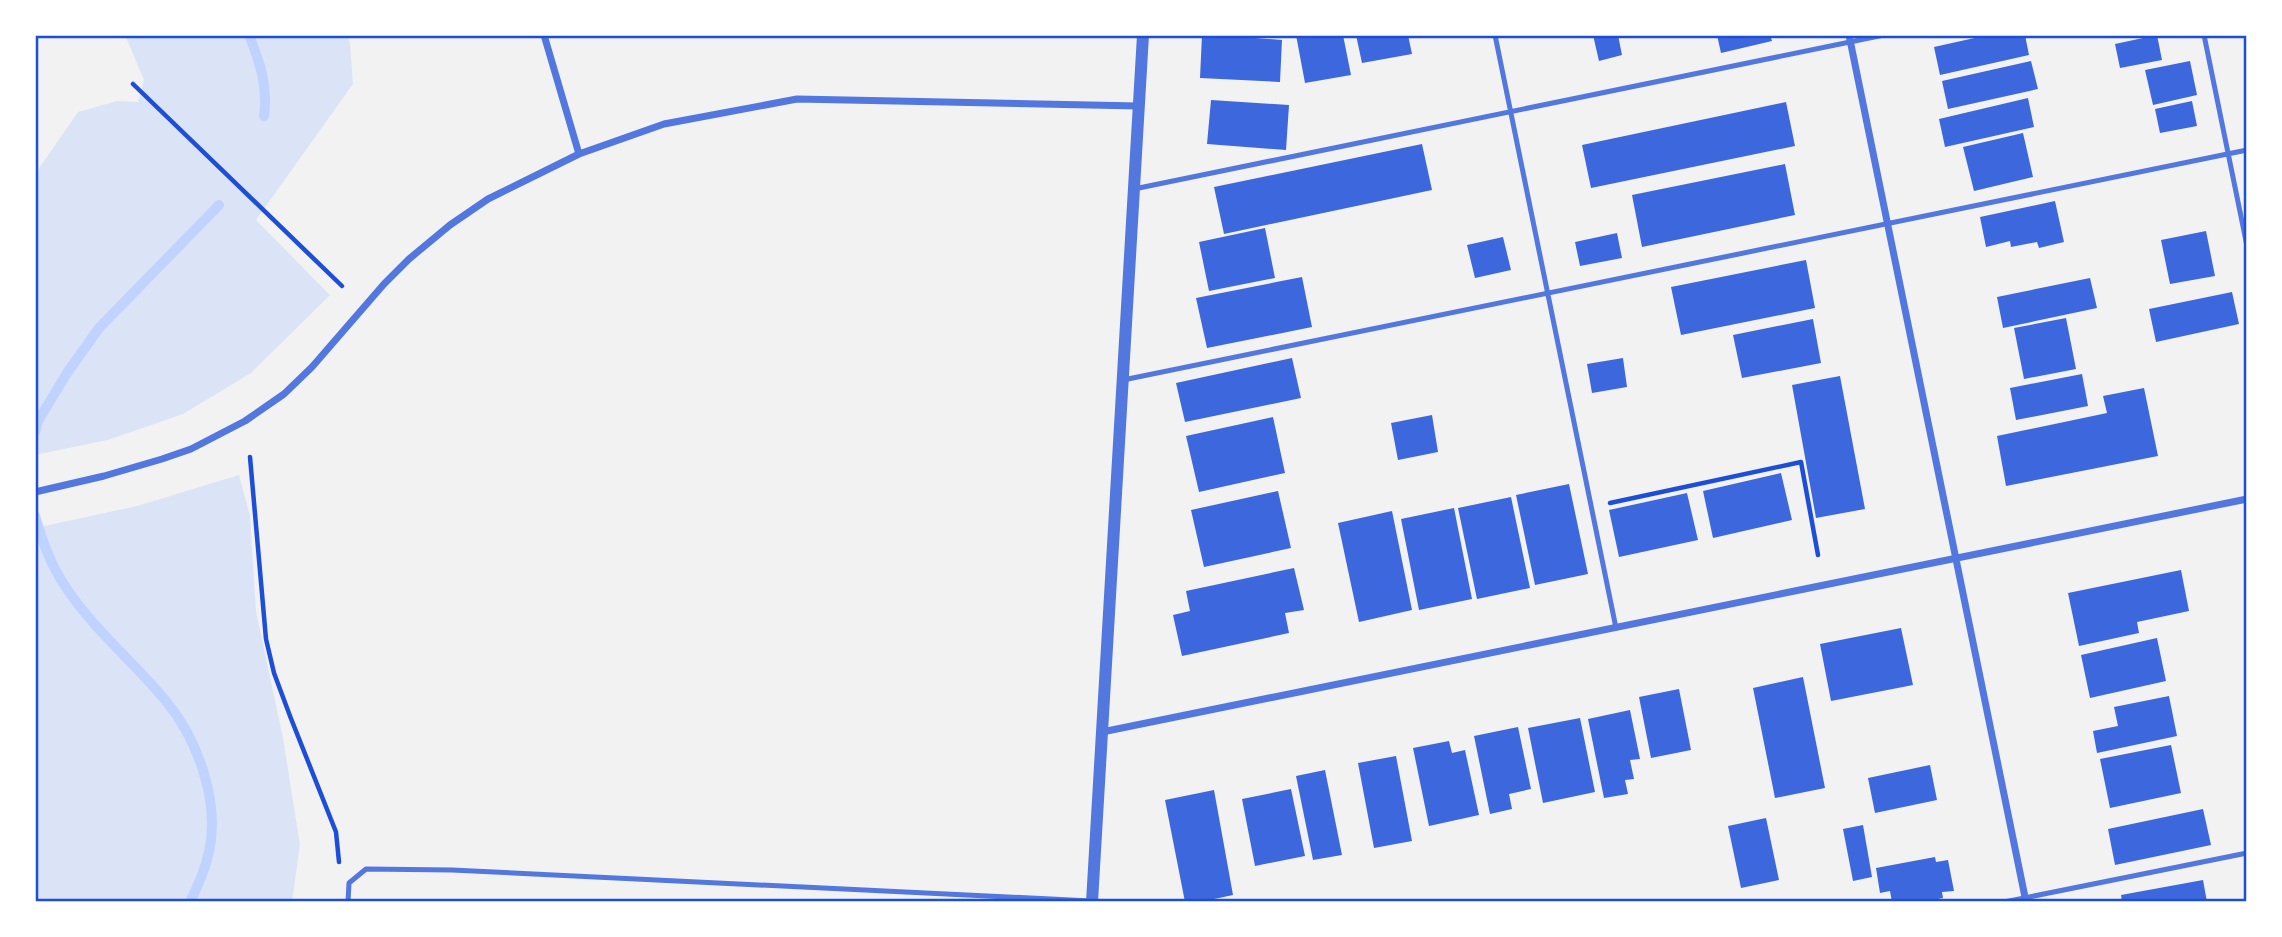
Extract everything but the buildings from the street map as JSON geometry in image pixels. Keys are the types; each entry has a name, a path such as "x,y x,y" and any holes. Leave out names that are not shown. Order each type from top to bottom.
{"street":[{"path":"544,35 579,154"},
{"path":"1092,902 1143,35"},
{"path":"1850,38 2025,900"},
{"path":"35,492 162,459 191,449 245,421 284,394 313,367 384,284 450,225 488,199 579,154 664,124 797,99 1139,106"},
{"path":"1102,732 2247,499"}],"lane":[{"path":"1495,35 1616,628"},
{"path":"1134,189 1511,112 1850,38 1884,35"},
{"path":"2204,35 2247,246"},
{"path":"1123,380 2247,150"},
{"path":"2004,902 2025,900 2247,853"},
{"path":"348,902 349,883 366,869 452,870 1092,902"}],"path":[{"path":"133,84 342,286"},
{"path":"250,457 265,639 274,673 336,832 340,873"},
{"path":"1591,507 1801,462 1818,555"}],"shaded area":[{"path":"125,35 347,35 353,84 256,220 330,295 251,373 183,414 108,440 35,455 35,174 78,112 117,101 138,102 144,80"},
{"path":"239,475 250,516 256,611 283,738 300,845 292,902 35,902 35,528 137,506"}],"waterway":[{"path":"249,35 262,74 264,116"},
{"path":"35,432 38,421 67,373 99,328 219,205"},
{"path":"35,516 48,554 67,589 90,619 166,701 197,753 209,793 212,833 205,865 190,902"}]}
